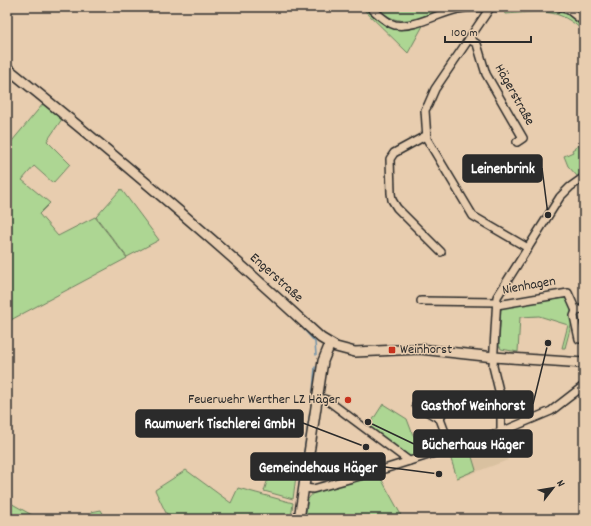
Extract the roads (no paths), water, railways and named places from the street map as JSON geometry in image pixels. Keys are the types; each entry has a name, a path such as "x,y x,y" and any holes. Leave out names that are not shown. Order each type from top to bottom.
{"main road":[{"name":"Engerstraße","path":"7,68 131,168 330,344 354,352 420,349 494,357 584,363"},
{"path":"299,519 317,397 325,355 330,344"}],"street":[{"path":"370,7 385,20 394,24 406,24 423,21 458,9 504,7"},
{"path":"561,7 569,10 584,22"},
{"path":"490,8 435,89 425,110 427,139 474,216 528,248"},
{"name":"Hägerstraße","path":"469,39 477,44 486,74 523,138 517,142"},
{"path":"427,135 394,153 390,159 391,193 392,200 397,208 440,252"},
{"path":"501,432 501,405 493,369 498,294 560,197 570,187 584,177"},
{"name":"Nienhagen","path":"497,303 568,292 576,311 574,316 580,339"},
{"path":"421,301 497,303"},
{"path":"576,311 584,308"},
{"path":"304,488 313,489 501,432 551,410 582,386"},
{"path":"317,397 327,400 409,461"},
{"path":"416,404 440,419 450,448"},
{"path":"440,419 443,411 447,407"}],"waterway":[{"path":"299,324 315,342 316,355"},
{"path":"313,391 315,367"},
{"path":"299,485 310,412"},
{"path":"304,519 307,500"}],"place":[{"name":"Leinenbrink","path":"548,215"},
{"name":"Gasthof Weinhorst","path":"548,343"},
{"name":"Weinhorst","path":"392,350"},
{"name":"Feuerwehr Werther LZ Häger","path":"348,400"},
{"name":"Bücherhaus Häger","path":"368,422"},
{"name":"Raumwerk Tischlerei GmbH","path":"366,447"},
{"name":"Gemeindehaus Häger","path":"439,474"}]}
